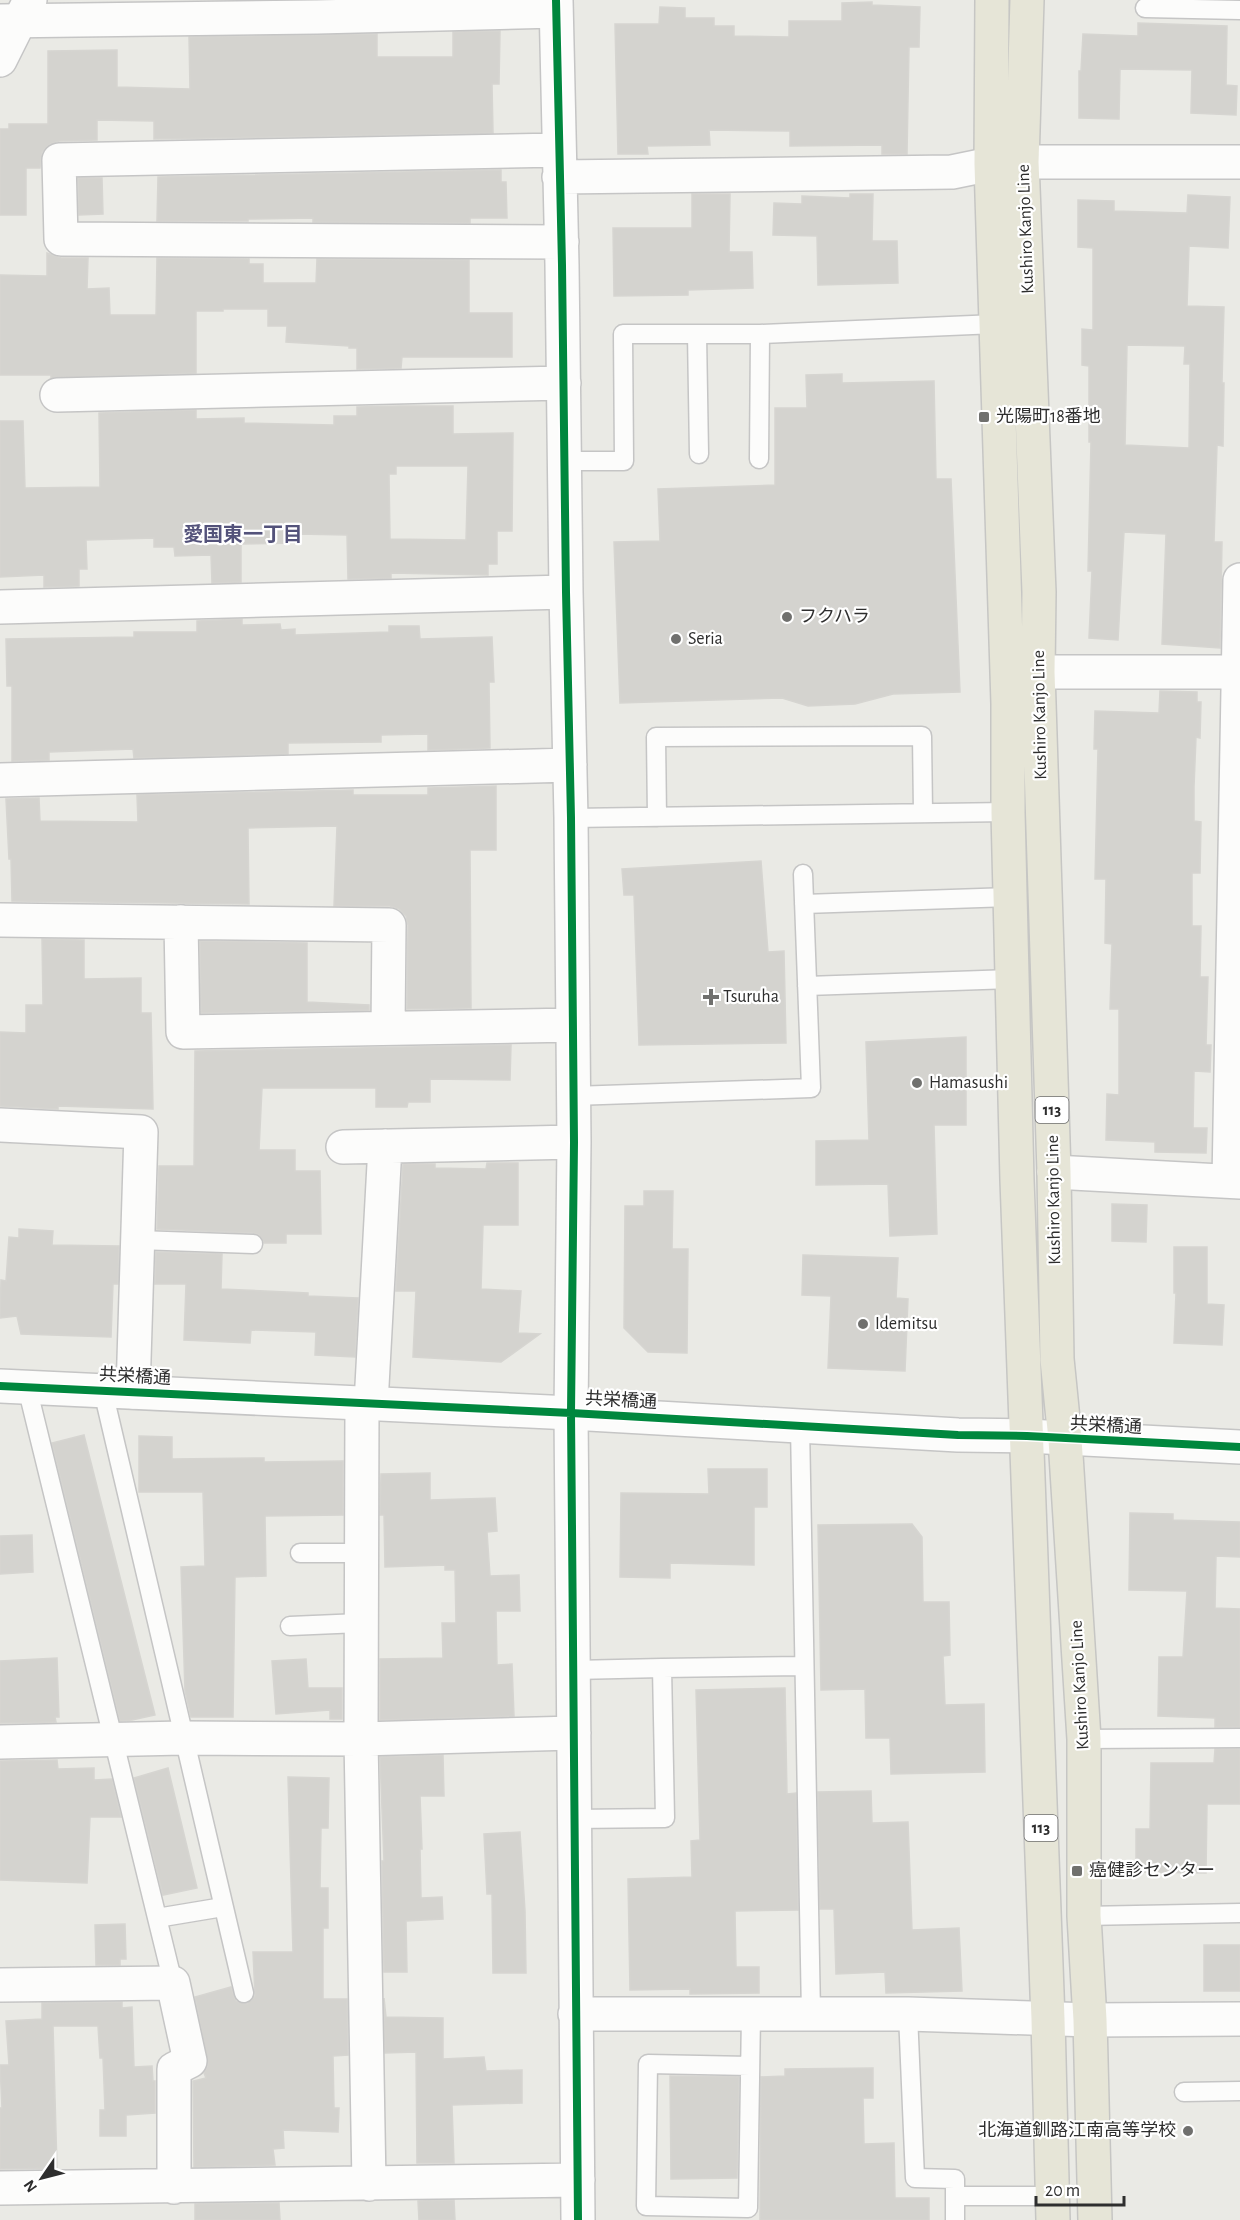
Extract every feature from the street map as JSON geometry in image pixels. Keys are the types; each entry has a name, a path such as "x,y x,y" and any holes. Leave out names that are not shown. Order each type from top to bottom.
{"main road":[{"name":"Kushiro Kanjo Line","path":"992,0 1007,163 1039,592 1038,672 1054,1172 1057,1359 1065,1439 1084,1739 1084,1916 1090,2020 1095,2220"},
{"name":"Kushiro Kanjo Line","path":"1027,0 1007,163 996,324 1012,979 1048,2019 1052,2208"}],"street":[{"path":"0,60 17,14 317,17 556,5 571,818 574,1142 572,1413 574,1819 578,2220"},
{"path":"561,242 61,239 59,160 559,164 952,172 1007,163 1240,162"},
{"path":"57,395 564,383"},
{"path":"1054,1172 1234,1181 1240,580"},
{"path":"0,607 566,592"},
{"path":"1006,674 1239,672"},
{"path":"0,780 570,765"},
{"path":"0,920 389,925 388,1028"},
{"path":"181,922 183,1032 573,1026"},
{"path":"0,1125 141,1132 138,1240 118,1392"},
{"path":"344,1147 574,1142"},
{"path":"369,2184 360,1553 366,1404 386,1146"},
{"name":"共栄橋通","path":"13,1386 572,1413 958,1435 1027,1436 1240,1447"},
{"path":"0,1742 574,1733"},
{"path":"0,1986 173,1983 190,2061 174,2068 174,2187"},
{"path":"575,2013 908,2014 1090,2020 1240,2019"},
{"path":"0,2188 578,2180"}],"lane":[{"path":"1145,8 1240,10"},
{"path":"564,461 624,461 623,334 760,334 996,324"},
{"path":"697,334 699,454"},
{"path":"759,459 760,334"},
{"path":"657,817 656,737 922,736 923,812"},
{"path":"571,818 1008,812"},
{"path":"573,1096 811,1088 803,874"},
{"path":"804,904 1010,897"},
{"path":"807,986 1012,979"},
{"path":"138,1240 253,1244"},
{"path":"13,1386 112,1739 173,1983"},
{"path":"118,1392 183,1738 244,1993"},
{"path":"800,1426 811,2014"},
{"path":"300,1553 360,1553"},
{"path":"290,1626 360,1623"},
{"path":"574,1670 804,1666"},
{"path":"574,1819 665,1818 662,1668"},
{"path":"1084,1739 1240,1738"},
{"path":"157,1918 223,1907"},
{"path":"1084,1916 1240,1913"},
{"path":"750,2066 648,2064 646,2206 702,2214 748,2208 751,2014"},
{"path":"908,2014 915,2178 955,2179 955,2220"},
{"path":"1184,2092 1240,2091"},
{"path":"955,2196 1052,2208"}],"building":[{"path":"872,2 872,5 920,7 919,47 909,47 907,154 882,154 882,145 790,146 790,131 709,130 710,145 647,146 648,154 618,154 615,24 659,24 660,7 685,8 685,18 714,18 714,26 734,26 734,36 789,37 789,21 842,21 842,3"},
{"path":"1138,23 1227,26 1226,85 1237,86 1236,115 1191,113 1192,70 1120,69 1119,119 1079,118 1079,71 1081,71 1083,34 1138,36"},
{"path":"500,31 499,84 492,84 493,133 154,139 154,121 97,120 97,140 59,141 50,144 42,152 40,168 26,168 26,215 0,215 0,129 9,129 9,124 48,124 48,51 117,50 117,87 190,89 189,37 377,34 377,57 453,57 453,32"},
{"path":"501,170 501,182 506,182 507,218 470,218 470,223 313,222 313,218 157,221 158,177"},
{"path":"78,178 102,178 103,214 79,215"},
{"path":"692,194 730,194 729,252 752,252 753,288 688,290 688,295 614,296 613,228 692,228"},
{"path":"850,194 873,194 872,241 897,241 898,283 818,285 817,236 773,235 774,203 802,204 802,196 850,198"},
{"path":"1188,195 1230,197 1228,248 1189,246 1187,306 1224,307 1223,446 1217,445 1214,542 1222,542 1220,648 1162,644 1166,534 1124,532 1118,640 1089,638 1092,571 1088,571 1091,442 1089,442 1089,366 1082,365 1082,329 1093,330 1093,248 1078,247 1078,200 1114,201 1114,211 1187,213","holes":["1127,345 1185,346 1184,364 1190,364 1189,448 1125,445"]},
{"path":"47,253 61,258 88,258 87,289 109,288 110,315 156,315 157,258 249,259 249,264 263,264 263,283 316,283 317,259 469,260 469,313 512,313 512,357 402,357 401,368 357,369 357,348 286,342 287,326 268,326 268,309 223,309 223,311 196,311 196,373 51,378 51,375 0,375 0,275 47,276"},
{"name":"フクハラ","path":"842,374 842,383 934,381 936,479 951,479 960,692 893,694 855,704 808,706 782,698 620,703 614,542 660,541 658,489 775,485 775,408 807,408 806,375"},
{"path":"453,406 453,434 513,433 512,531 497,531 497,564 488,564 488,575 391,573 391,578 348,579 347,535 298,534 298,543 241,544 241,582 212,583 211,555 175,556 174,547 154,547 154,538 86,540 87,569 79,569 79,586 44,587 44,575 0,577 0,421 23,421 25,488 100,487 99,413 196,410 196,419 244,418 244,423 334,425 334,416 357,416 357,407","holes":["396,466 468,466 466,540 390,539 389,474 396,474"]},
{"path":"242,619 242,625 280,624 281,630 295,629 295,635 389,632 389,626 419,626 420,639 492,637 494,682 489,682 490,748 428,750 428,734 381,735 381,742 288,743 288,754 134,758 133,749 49,752 49,760 12,761 12,686 7,686 6,639 134,637 134,632 197,632 197,621"},
{"path":"1160,691 1197,692 1197,702 1201,702 1200,738 1196,737 1194,787 1194,821 1201,822 1200,873 1192,873 1192,926 1201,926 1200,977 1208,977 1206,1045 1211,1045 1210,1072 1194,1071 1193,1128 1207,1128 1206,1153 1155,1152 1155,1142 1106,1140 1107,1094 1119,1095 1119,1009 1110,1009 1112,944 1105,943 1106,879 1095,879 1098,749 1094,749 1095,711 1159,713"},
{"path":"496,786 496,850 470,850 471,1008 407,1009 408,925 406,916 399,909 390,906 334,906 337,826 248,828 249,904 12,901 6,799 39,798 40,821 138,822 137,795 353,790 353,795 428,795 428,788"},
{"name":"Tsuruha","path":"761,861 768,952 784,951 786,1043 639,1045 634,895 624,895 622,869"},
{"path":"42,939 84,940 84,979 141,978 141,1013 151,1013 153,1109 58,1106 58,1109 0,1106 0,1032 26,1033 26,1005 43,1005"},
{"path":"200,941 307,943 307,1002 369,1005 369,1010 201,1013"},
{"path":"966,1037 966,1125 934,1125 937,1234 890,1236 888,1184 816,1185 816,1141 869,1140 866,1042"},
{"path":"511,1045 510,1080 430,1079 430,1102 408,1102 407,1107 376,1107 376,1088 262,1088 259,1150 295,1150 295,1171 320,1171 321,1234 286,1234 286,1243 264,1243 259,1235 253,1233 157,1229 159,1166 194,1166 195,1051"},
{"path":"487,1163 518,1163 518,1225 483,1225 481,1289 521,1291 518,1333 540,1334 501,1362 413,1357 416,1291 396,1291 403,1164 435,1164 435,1168 486,1169"},
{"path":"644,1191 673,1191 672,1249 688,1249 687,1353 648,1352 624,1328 625,1206 644,1206"},
{"path":"1112,1204 1147,1205 1146,1242 1112,1241"},
{"path":"19,1229 53,1231 52,1245 119,1246 118,1284 113,1284 111,1337 21,1334 17,1316 0,1318 1,1280 6,1281 9,1237 19,1238"},
{"path":"1174,1247 1207,1247 1207,1304 1224,1305 1222,1345 1174,1343 1176,1293 1174,1293"},
{"path":"156,1252 222,1254 221,1289 358,1298 355,1357 315,1355 316,1332 251,1330 250,1343 184,1340 186,1284 155,1284"},
{"path":"803,1255 898,1258 896,1298 908,1299 905,1371 828,1368 831,1296 802,1295"},
{"path":"84,1435 155,1715 132,1720 120,1721 52,1443"},
{"path":"139,1436 172,1437 172,1459 264,1458 264,1462 343,1461 343,1515 265,1516 266,1576 235,1577 233,1717 191,1717 185,1691 181,1567 205,1566 203,1492 139,1492"},
{"path":"708,1469 767,1469 767,1507 754,1507 754,1565 670,1563 670,1578 620,1577 621,1493 709,1494"},
{"path":"430,1473 430,1500 495,1498 497,1531 487,1532 490,1576 519,1575 520,1611 496,1611 497,1665 512,1664 514,1716 380,1720 380,1659 443,1658 442,1623 456,1623 455,1570 445,1570 445,1565 385,1567 384,1515 380,1515 381,1474"},
{"path":"1130,1513 1173,1514 1173,1520 1240,1522 1240,1557 1216,1556 1215,1608 1240,1609 1240,1727 1215,1727 1215,1718 1158,1716 1159,1657 1183,1657 1187,1591 1129,1590"},
{"path":"912,1524 922,1537 923,1602 949,1602 950,1655 943,1656 945,1705 984,1704 985,1772 891,1774 890,1738 866,1738 865,1689 821,1690 818,1525"},
{"path":"32,1535 33,1572 0,1574 0,1536"},
{"path":"57,1658 59,1717 55,1717 56,1722 0,1723 0,1661"},
{"path":"306,1659 308,1688 342,1688 342,1719 330,1719 330,1710 276,1714 272,1661"},
{"path":"785,1688 787,1794 796,1793 798,1910 735,1911 736,1967 759,1967 759,1993 690,1994 690,1989 630,1990 628,1879 692,1877 691,1841 700,1840 696,1690"},
{"path":"1215,1749 1240,1749 1240,1804 1207,1804 1206,1873 1136,1872 1136,1829 1150,1829 1151,1763 1214,1763"},
{"path":"443,1755 444,1796 420,1796 422,1849 420,1849 421,1898 442,1897 443,1919 406,1921 407,1972 384,1972 382,1861 384,1861 380,1757"},
{"path":"57,1760 58,1769 94,1768 94,1780 112,1779 121,1817 90,1817 87,1883 0,1880 0,1761"},
{"path":"168,1768 197,1888 163,1895 134,1778"},
{"path":"288,1777 329,1778 328,1828 321,1828 320,1888 328,1888 328,1928 323,1928 323,1999 347,1999 348,2055 333,2056 334,2108 339,2108 338,2132 283,2130 284,2148 273,2149 275,2165 194,2167 193,2081 206,2078 204,2073 208,2065 195,1997 231,1987 236,2001 247,2004 255,1996 253,1952 293,1952"},
{"path":"871,1791 872,1823 908,1822 912,1930 959,1928 962,1991 886,1993 885,1972 836,1974 834,1909 820,1909 818,1792"},
{"path":"520,1832 526,1973 493,1973 492,1894 487,1894 484,1834"},
{"path":"125,1924 126,1959 120,1959 120,1965 96,1965 95,1925"},
{"path":"1204,1945 1240,1945 1240,1991 1204,1991"},
{"path":"384,1998 386,2017 443,2018 443,2059 484,2057 486,2071 522,2070 522,2103 452,2105 454,2163 417,2163 416,2052 385,2053"},
{"path":"122,2002 122,2008 132,2007 134,2067 152,2066 153,2081 155,2081 155,2113 126,2115 126,2136 100,2136 100,2110 105,2110 103,2058 100,2058 98,2026 53,2026 57,2168 0,2169 0,2108 2,2108 0,2065 9,2065 6,2021 42,2019 42,2003"},
{"path":"873,2068 873,2098 863,2098 864,2144 894,2143 895,2198 929,2198 929,2220 760,2220 761,2077 785,2076 785,2069"},
{"path":"670,2076 739,2077 737,2178 671,2179"},
{"path":"454,2200 455,2220 419,2220 418,2201"},
{"path":"279,2203 280,2220 195,2220 195,2204"}],"cycle path":[{"path":"556,0 571,818 574,1142 571,1413 578,2220"},
{"path":"0,1386 571,1413 958,1435 1027,1436 1240,1447"}],"place":[{"name":"光陽町18番地","path":"984,417"},
{"name":"フクハラ","path":"787,617"},
{"name":"Seria","path":"676,639"},
{"name":"Tsuruha","path":"711,997"},
{"name":"Hamasushi","path":"917,1083"},
{"name":"Idemitsu","path":"863,1324"},
{"name":"癌健診センター","path":"1077,1871"},
{"name":"北海道釧路江南高等学校","path":"1188,2131"}],"district":[{"name":"愛国東一丁目","path":"243,535"}]}
